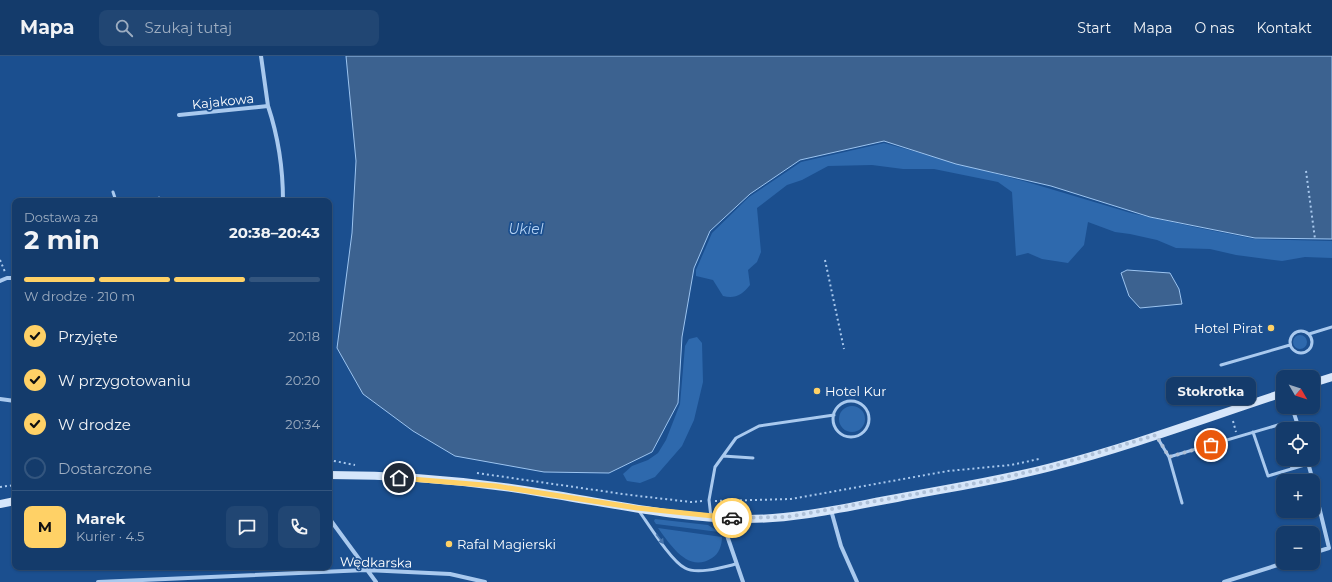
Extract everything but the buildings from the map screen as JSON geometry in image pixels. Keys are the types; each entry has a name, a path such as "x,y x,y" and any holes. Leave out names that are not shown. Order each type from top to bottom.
{"main road":[{"path":"1320,381 1332,377"},
{"path":"332,475 425,479 496,486 637,508 711,517 768,519 831,510 1038,470 1156,435 1276,395"},
{"path":"0,504 12,502"}],"street":[{"path":"261,56 268,106"},
{"name":"Kajakowa","path":"179,115 268,106 276,129 283,198"},
{"path":"0,281 7,278 12,278"},
{"path":"0,399 12,401"},
{"path":"831,510 841,546 857,582"},
{"path":"1320,511 1329,548 1320,551"},
{"path":"721,518 743,582"},
{"path":"332,522 376,582"},
{"path":"1224,582 1276,566"},
{"name":"Wędkarska","path":"98,582 366,570 450,574 485,582"}],"lane":[{"path":"113,192 115,198"},
{"path":"1309,334 1332,327"},
{"path":"1303,331 1309,334 1312,341 1308,351 1297,353 1290,345 1290,338 1295,332 1303,331"},
{"path":"1221,365 1290,345"},
{"path":"711,517 709,501 715,467 736,438 759,426 834,415 841,405 846,402 857,403 866,409 868,415 868,426 860,435 848,437 838,431 834,420 834,415"},
{"path":"1169,457 1276,426"},
{"path":"1253,432 1268,476 1297,466"},
{"path":"1156,435 1169,457 1182,503"},
{"path":"723,456 753,458"},
{"path":"637,508 675,560 686,569 703,570 736,564"}],"path":[{"path":"1306,171 1314,239"},
{"path":"0,260 7,278"},
{"path":"825,260 844,349"},
{"path":"1233,421 1236,433"},
{"path":"476,473 630,495 691,502 791,499 948,471 1011,465 1041,459"},
{"path":"332,461 360,466"},
{"path":"0,487 12,485"}],"shaded area":[{"path":"884,143 1034,184 1131,213 1199,228 1255,239 1332,241 1332,258 1305,257 1282,261 1236,255 1210,249 1176,248 1157,240 1115,232 1088,222 1084,245 1068,263 1042,259 1028,253 1016,256 1012,192 998,182 934,169 903,169 872,165 828,166 802,180 787,185 757,208 761,252 757,262 748,270 750,285 744,291 731,297 723,296 713,280 696,276 696,270 712,233 749,197 801,162"},
{"path":"1300,335 1305,337 1307,342 1305,347 1300,349 1295,347 1293,342 1295,337"},
{"path":"697,337 702,343 703,382 694,420 682,446 655,477 640,483 627,481 623,474 632,466 648,460 658,453 666,440 680,404 685,346 689,339"},
{"path":"852,406 861,410 865,419 861,428 852,432 843,428 839,419 843,410"},
{"path":"655,519 708,525 719,532 656,524 654,521"},
{"path":"658,528 722,537 721,546 717,554 703,562 688,560 674,549"}],"water":[{"name":"Ukiel","path":"346,56 1332,56 1332,239 1255,238 1150,217 1051,186 956,164 884,141 800,160 750,194 710,231 694,268 682,337 678,403 652,452 609,473 544,472 455,456 413,431 363,394 337,348 352,233 356,161"},
{"path":"1127,270 1170,273 1179,289 1182,304 1140,308 1129,296 1121,273"}],"way so far":[{"path":"732,518 768,519 787,517 993,480 1054,466 1156,435 1169,457 1211,445"}],"place":[{"name":"Hotel Pirat","path":"1271,328"},
{"name":"Hotel Kur","path":"817,391"},
{"name":"Stokrotka","path":"1211,445"},
{"name":"Rafal Magierski","path":"449,544"}],"route":[{"path":"399,478 496,486 637,508 711,517 732,518"}]}
